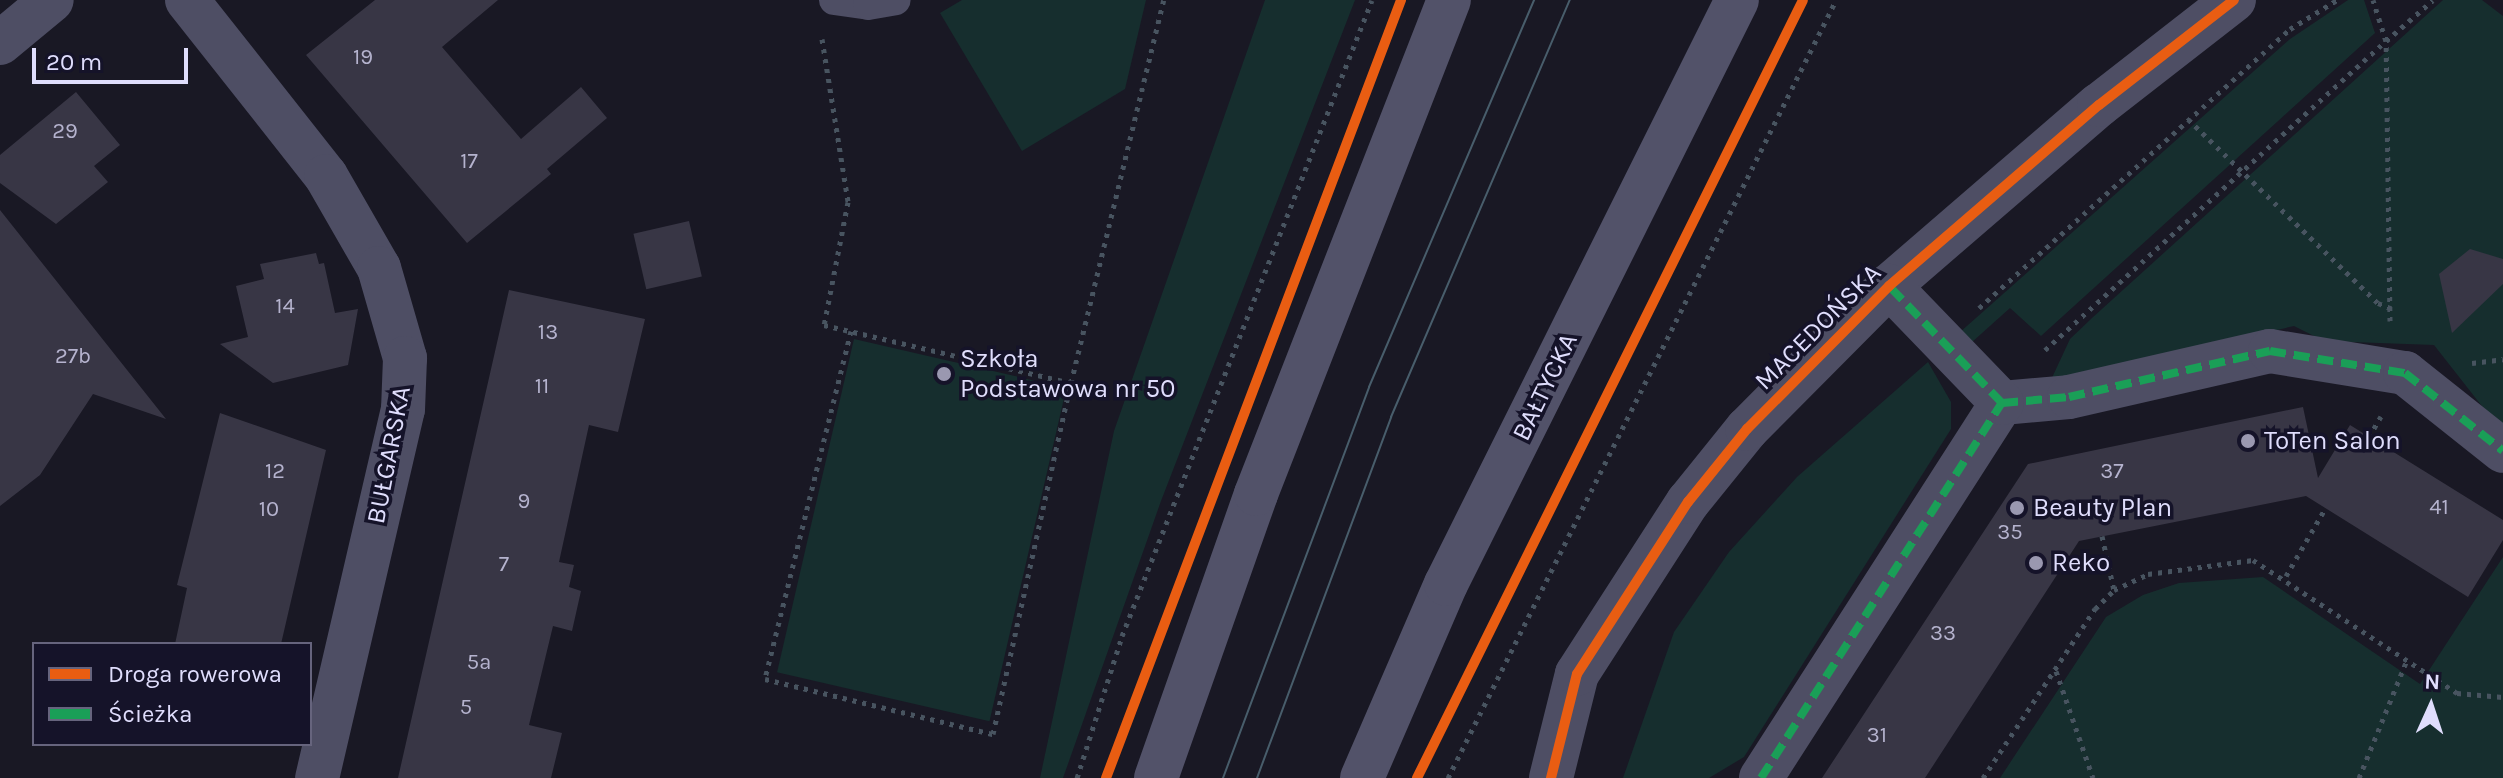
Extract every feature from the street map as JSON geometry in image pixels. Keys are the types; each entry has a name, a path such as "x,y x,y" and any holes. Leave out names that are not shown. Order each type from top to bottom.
{"main road":[{"path":"1156,778 1256,494 1449,0"},
{"name":"BAŁTYCKA","path":"1362,778 1446,584 1737,0"}],"street":[{"path":"0,43 52,0"},
{"name":"BUŁGARSKA","path":"187,0 326,176 379,268 405,358 403,409 317,778"},
{"name":"MACEDOŃSKA","path":"1551,778 1577,674 1688,502 1747,429 1889,286 2099,105 2234,0"},
{"name":"MACEDOŃSKA","path":"1889,286 2002,403"},
{"path":"1761,778 2002,403 2069,397 2270,351 2405,373 2503,451"}],"lane":[{"path":"836,1 896,0"}],"path":[{"path":"851,331 765,679 993,734 1071,383 1164,0"},
{"path":"1077,778 1122,636 1372,0"},
{"path":"1448,778 1836,0"},
{"path":"1943,341 2290,29 2337,0"},
{"path":"2373,0 2386,41 2393,309 2379,367"},
{"path":"2002,403 2057,335 2433,0"},
{"path":"836,1 821,37 848,202 824,325 1071,383"},
{"path":"2188,119 2378,303 2393,309"},
{"path":"2286,576 2325,509"},
{"path":"2102,536 2114,590"},
{"path":"1983,778 2114,590 2148,574 2253,560 2286,576 2457,693 2503,697"},
{"path":"2359,778 2407,660"},
{"path":"2056,671 2093,778"}],"green space":[{"path":"962,0 1146,0 1125,89 1022,151 940,13"},
{"path":"1265,0 1355,0 1161,501 1063,778 1040,778 1114,431"},
{"path":"2348,0 2364,0 2375,33 2041,336 2010,308 1971,343 1959,333 2290,39"},
{"path":"2443,0 2482,0 2503,16 2503,433 2434,345 2324,341 2294,326 2050,382 2070,339"},
{"path":"854,339 1066,388 989,721 777,672"},
{"path":"1928,362 1951,402 1951,429 1744,757 1709,778 1623,778 1674,632 1729,552 1797,477"},
{"path":"2503,557 2503,778 2000,778 2106,617 2143,595 2179,583 2263,577 2420,684"}],"building":[{"path":"375,0 498,0 442,47 521,139 581,87 607,118 547,169 551,174 467,243 306,55"},
{"path":"76,92 120,145 94,166 108,182 56,224 0,183 0,155"},
{"path":"0,210 166,419 93,394 40,475 0,506"},
{"path":"689,221 702,277 646,289 633,234"},
{"path":"2470,249 2503,259 2503,284 2452,333 2439,274"},
{"path":"316,253 319,264 324,263 335,313 358,309 348,365 273,383 220,344 248,337 236,286 264,279 260,264"},
{"path":"509,290 645,319 618,432 589,425 559,562 574,565 569,587 581,591 572,631 553,626 529,725 562,733 551,778 398,778"},
{"path":"2303,407 2318,478 2350,425 2503,520 2503,540 2468,597 2306,496 2079,541 1925,778 1822,778 2028,464"},
{"path":"220,413 326,450 281,642 175,642 187,588 177,585"}],"tram line":[{"path":"1223,778 1369,387 1534,0"},
{"path":"1257,778 1391,417 1570,0"}],"marked path":[{"path":"1761,778 2002,403 1889,286"},
{"path":"2002,403 2069,397 2270,351 2405,373 2503,451"}],"cycle path":[{"path":"1106,778 1401,0"},
{"path":"1417,778 1803,0"},
{"path":"1551,778 1577,674 1688,502 1747,429 1889,286 2099,105 2234,0"}],"place":[{"name":"Szkoła Podstawowa nr 50","path":"944,374"},
{"name":"ToTen Salon","path":"2248,441"},
{"name":"Beauty Plan","path":"2017,508"},
{"name":"Reko","path":"2036,563"}]}
